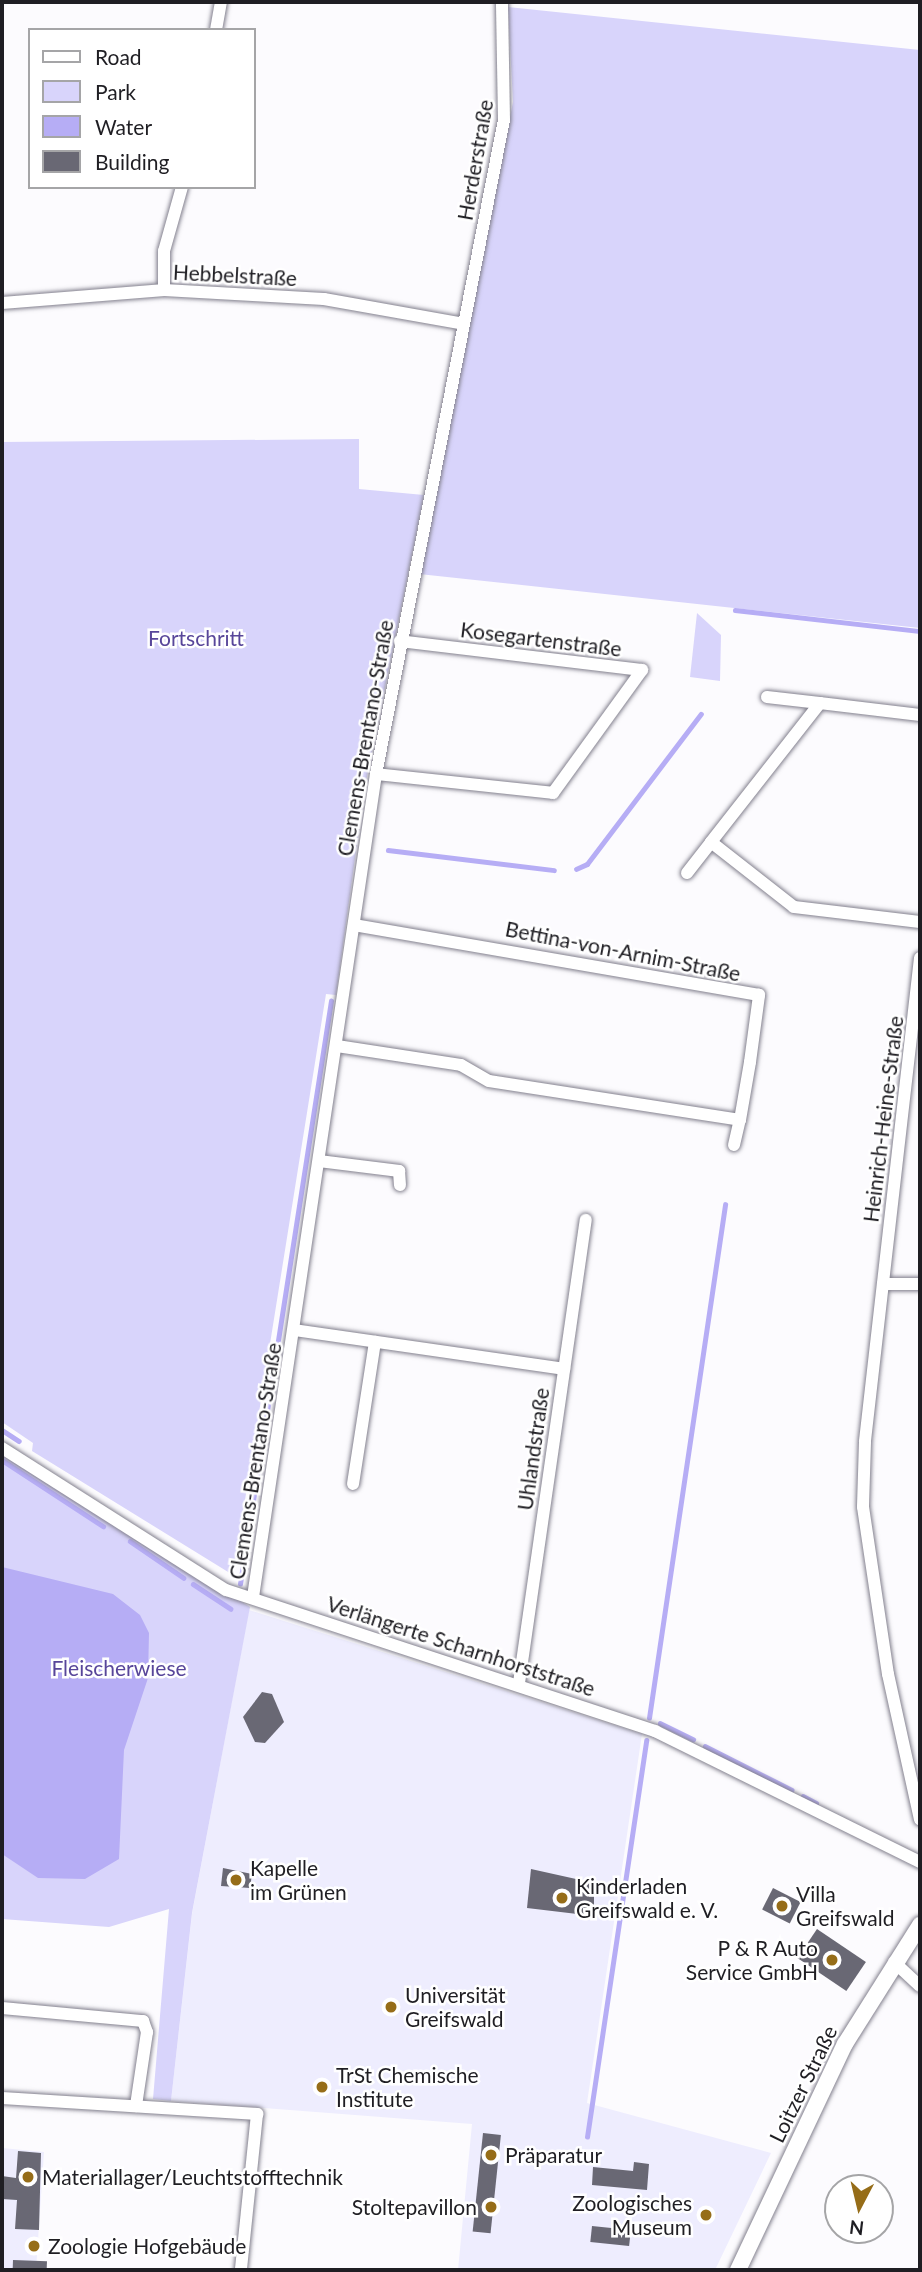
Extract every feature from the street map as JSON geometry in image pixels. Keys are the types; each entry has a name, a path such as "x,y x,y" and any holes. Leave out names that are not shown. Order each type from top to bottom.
{"main road":[{"name":"Loitzer Straße","path":"738,2270 845,2044 894,1962 920,1925"}],"street":[{"path":"216,28 221,2"},
{"name":"Herderstraße","path":"464,324 504,120 502,2"},
{"path":"164,290 164,251 181,189"},
{"name":"Hebbelstraße","path":"2,303 164,290 324,299 464,324"},
{"name":"Clemens-Brentano-Straße","path":"253,1598 376,774 400,640 464,324"},
{"name":"Kosegartenstraße","path":"376,774 553,793 642,670 400,640"},
{"path":"767,696 920,715"},
{"path":"687,873 820,703"},
{"path":"712,842 794,907 920,922"},
{"name":"Bettina-von-Arnim-Straße","path":"355,925 759,995 734,1145"},
{"name":"Heinrich-Heine-Straße","path":"920,958 883,1284 863,1507 888,1674 920,1820"},
{"path":"337,1046 461,1065 489,1081 740,1120"},
{"path":"319,1161 399,1171 400,1185"},
{"name":"Uhlandstraße","path":"519,1684 586,1220"},
{"path":"883,1284 920,1284"},
{"name":"Clemens-Brentano-Straße","path":"295,1330 564,1369"},
{"path":"353,1483 375,1342"},
{"name":"Verlängerte Scharnhorststraße","path":"2,1448 216,1583 253,1598 655,1731 920,1862"},
{"path":"894,1962 920,1986"},
{"path":"2,2008 143,2021 147,2032 135,2106"},
{"path":"2,2098 257,2114 242,2270"}],"shaded area":[{"name":"Universität Greifswald","path":"249,1610 642,1734 587,2103 771,2153 715,2270 458,2270 472,2124 171,2101 192,1914"},
{"path":"2,2148 44,2152 36,2270 2,2270"}],"green space":[{"path":"508,7 920,50 920,628 419,574 513,102"},
{"name":"Fortschritt","path":"359,439 359,489 424,495 365,786 336,995 326,994 233,1575 32,1451 33,1443 2,1422 2,442"},
{"path":"697,613 721,635 720,681 690,677"},
{"name":"Fleischerwiese","path":"2,1452 250,1607 192,1913 171,2101 153,2099 169,1909 109,1927 2,1919"}],"water":[{"path":"2,1567 113,1594 140,1615 149,1633 148,1678 124,1750 119,1859 85,1879 38,1878 2,1854"}],"building":[{"path":"262,1692 272,1694 284,1722 265,1743 255,1742 243,1717"},
{"name":"Kapelle im Grünen","path":"223,1868 252,1874 250,1888 221,1886"},
{"name":"Kinderladen Greifswald e. V.","path":"531,1869 594,1883 594,1916 527,1908"},
{"name":"Villa Greifswald","path":"773,1888 801,1902 790,1923 762,1909"},
{"name":"P & R Auto Service GmbH","path":"817,1929 866,1962 846,1991 797,1958"},
{"path":"483,2133 501,2135 491,2233 473,2231"},
{"name":"Materiallager/Leuchtstofftechnik","path":"18,2151 41,2153 39,2230 15,2229 17,2200 2,2199 2,2176 16,2178"},
{"path":"634,2162 649,2164 647,2190 592,2185 593,2167 633,2171"},
{"path":"592,2226 631,2230 629,2246 590,2242"},
{"path":"13,2260 47,2261 47,2270 13,2270"}],"waterway":[{"path":"735,610 920,631"},
{"path":"576,869 587,864 701,714"},
{"path":"388,850 554,870"},
{"path":"240,1584 331,1001"},
{"path":"649,1718 725,1205"},
{"path":"2,1430 19,1441"},
{"path":"2,1460 103,1526"},
{"path":"130,1541 184,1578"},
{"path":"193,1584 231,1609"},
{"path":"660,1723 693,1739"},
{"path":"587,2137 646,1740"},
{"path":"705,1746 792,1790"},
{"path":"803,1796 816,1803"}],"place":[{"name":"Kapelle im Grünen","path":"236,1880"},
{"name":"Kinderladen Greifswald e. V.","path":"562,1898"},
{"name":"Villa Greifswald","path":"782,1906"},
{"name":"P & R Auto Service GmbH","path":"832,1960"},
{"name":"Universität Greifswald","path":"391,2007"},
{"name":"TrSt Chemische Institute","path":"322,2087"},
{"name":"Präparatur","path":"491,2155"},
{"name":"Materiallager/Leuchtstofftechnik","path":"28,2177"},
{"name":"Stoltepavillon","path":"491,2207"},
{"name":"Zoologisches Museum","path":"706,2215"},
{"name":"Zoologie Hofgebäude","path":"34,2246"}]}
